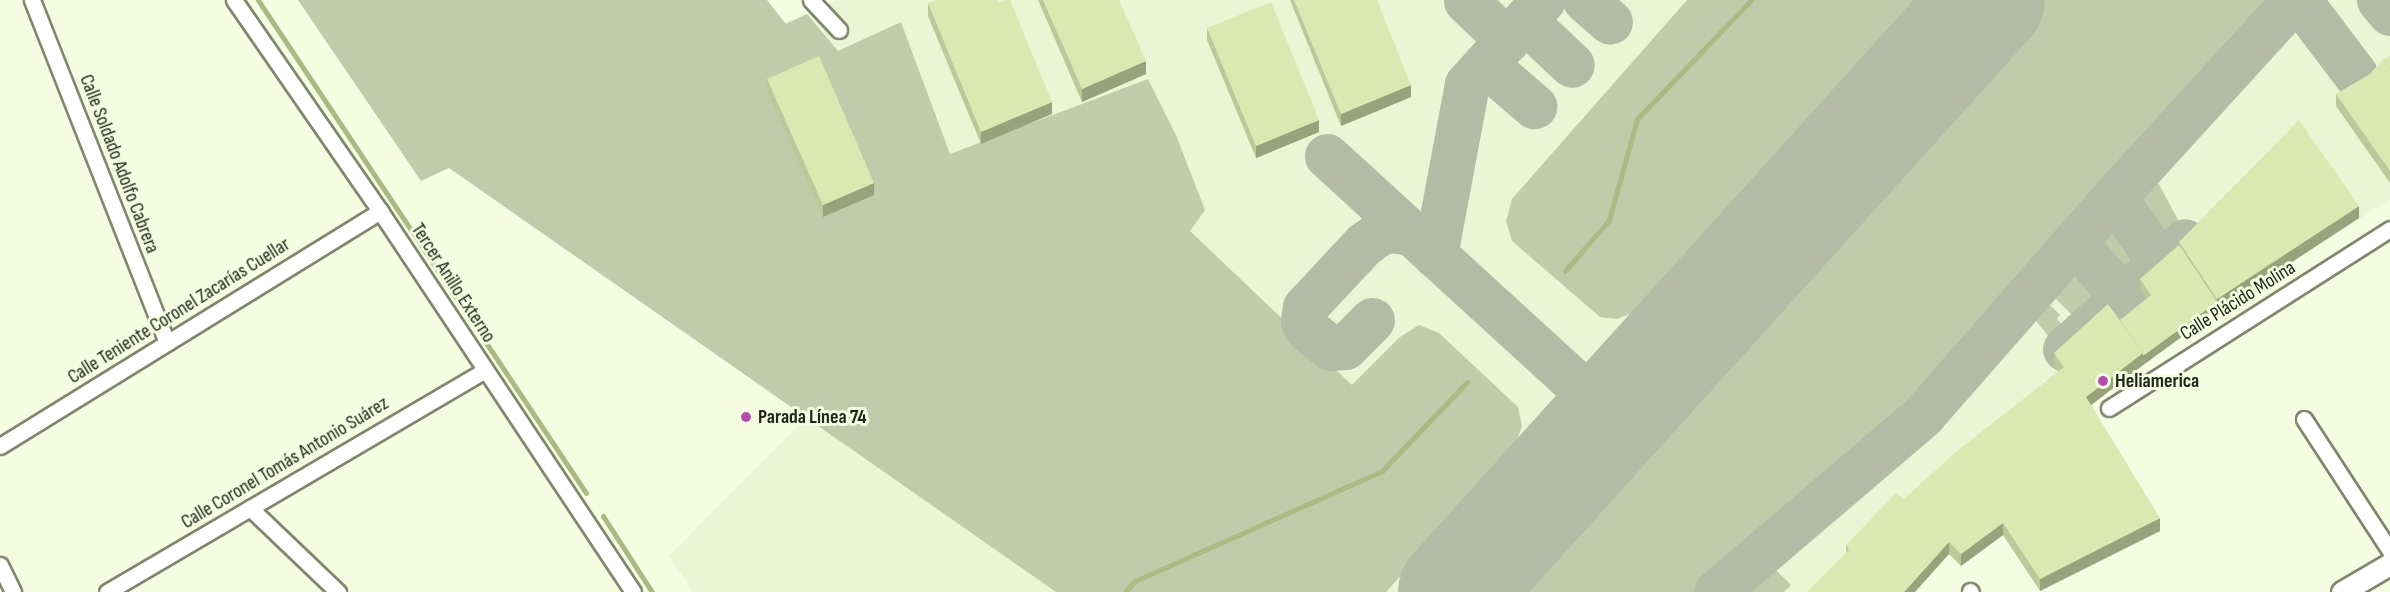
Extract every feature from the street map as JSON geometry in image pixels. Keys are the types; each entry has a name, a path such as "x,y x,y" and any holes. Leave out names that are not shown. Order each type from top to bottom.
{"street":[{"name":"Calle Soldado Adolfo Cabrera","path":"32,0 167,342"},
{"name":"Tercer Anillo Externo","path":"234,0 380,211 633,592"},
{"path":"811,0 839,30"},
{"name":"Calle Teniente Coronel Zacarías Cuellar","path":"0,446 380,211"},
{"name":"Calle Plácido Molina","path":"2109,408 2390,229"},
{"name":"Calle Coronel Tomás Antonio Suárez","path":"107,592 485,370"},
{"path":"2304,419 2390,551"},
{"path":"250,508 338,592"},
{"path":"2342,592 2390,564"},
{"path":"0,565 13,592"}],"shaded area":[{"path":"298,0 767,0 786,24 807,14 838,51 901,22 950,154 1148,79 1176,135 1205,210 1190,231 1352,385 1400,337 1419,325 1439,333 1518,407 1522,426 1513,451 1386,592 1056,592 449,168 421,181"},
{"path":"837,0 2390,0 2390,199 2217,311 2086,409 2160,531 2040,591 2003,535 1961,566 1949,554 1915,592 693,592 669,556 807,416 449,168"},
{"path":"1687,0 1920,0 1639,310 1617,319 1600,317 1512,241 1506,221 1512,199"},
{"path":"2044,0 2275,0 1892,423 1695,592 1522,592"},
{"path":"2155,177 2184,231 2167,245 2157,242 2131,204"},
{"path":"2116,219 2143,260 2136,275 2122,288 2089,247"},
{"path":"2080,259 2110,298 2081,324 2057,300 2051,289"},
{"path":"2051,306 2060,315 2057,319 2073,337 2060,351 2033,317 2042,307"},
{"path":"1768,562 1791,585 1784,592 1745,592 1740,586"}],"building":[{"path":"936,0 997,0 998,3 1010,0 1052,102 981,132 928,3"},
{"path":"1043,0 1119,0 1146,61 1082,89"},
{"path":"1294,0 1377,0 1411,85 1341,114"},
{"path":"1271,2 1319,120 1256,146 1207,28"},
{"path":"819,56 874,183 823,205 767,79"},
{"path":"2390,56 2390,69 2384,60"},
{"path":"2383,59 2390,69 2390,171 2336,94 2370,74"},
{"path":"2299,120 2359,206 2217,299 2179,242"},
{"path":"2179,245 2217,302 2143,356 2120,320 2151,295 2140,279"},
{"path":"2108,304 2143,353 2086,397 2160,518 2040,579 2003,523 1961,554 1949,542 1904,592 1807,592 1849,550 1846,545 1896,493 1904,499 1956,452 2064,367 2054,353"}],"waterway":[{"path":"258,0 586,493"},
{"path":"1565,271 1609,220 1637,119 1751,0"},
{"path":"1125,592 1135,581 1382,471 1467,382"},
{"path":"603,516 652,592"}],"taxiway":[{"path":"1435,255 1467,84 1543,0"},
{"path":"1585,0 1610,22"},
{"path":"1716,592 1923,415 2114,197 2294,0"},
{"path":"2299,0 2355,74"},
{"path":"2379,0 2390,13"},
{"path":"1466,1 1507,40"},
{"path":"1525,21 1572,65"},
{"path":"1485,64 1534,106"},
{"path":"1327,156 1612,416"},
{"path":"2114,197 2161,264"},
{"path":"1372,320 1345,347 1331,348 1308,330 1303,321 1305,307 1364,244 1379,233 1390,230 1411,233"},
{"path":"2065,349 2185,241"},
{"path":"2074,242 2123,297"}],"runway":[{"path":"1454,592 1989,0"}],"place":[{"name":"Heliamerica","path":"2103,381"},
{"name":"Parada Línea 74","path":"746,417"}]}
